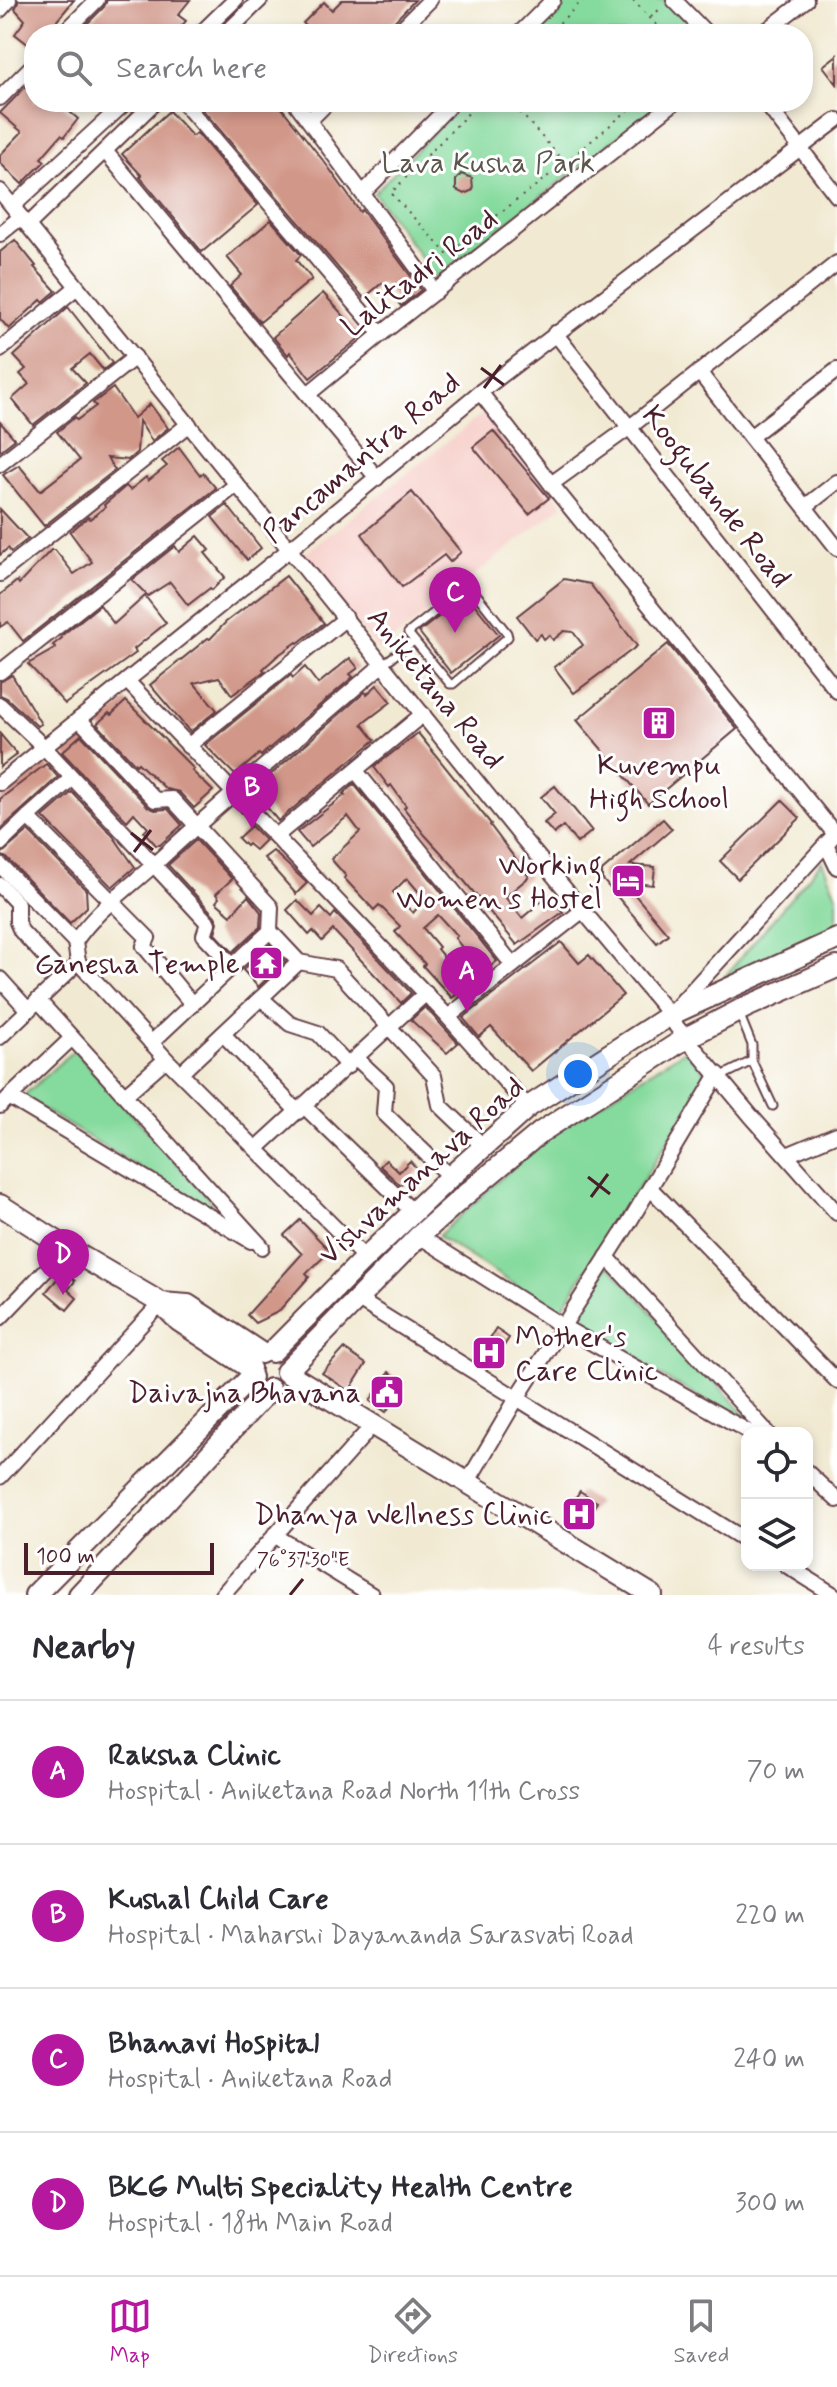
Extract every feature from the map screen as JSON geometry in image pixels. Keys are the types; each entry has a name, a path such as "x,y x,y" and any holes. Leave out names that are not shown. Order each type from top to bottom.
{"main road":[{"name":"Vishvamanava Road","path":"35,1595 258,1363 450,1177 528,1107 670,1015 837,939"},
{"name":"Vishvamanava Road","path":"79,1595 419,1236 541,1132 686,1038 837,967"},
{"path":"0,1205 161,1303 173,1317 258,1363 281,1357 279,1382"},
{"path":"258,1363 258,1387 279,1382 467,1483 652,1595"},
{"path":"279,1382 628,1595"}],"street":[{"path":"0,10 9,0"},
{"path":"73,24 97,0"},
{"path":"210,24 235,0"},
{"path":"240,24 260,0"},
{"path":"406,24 430,0"},
{"path":"529,24 553,0"},
{"path":"672,0 697,24"},
{"path":"775,24 806,0"},
{"path":"0,98 24,74"},
{"path":"21,216 117,112"},
{"path":"0,234 105,151 145,112"},
{"path":"192,112 381,334"},
{"path":"303,112 435,292"},
{"path":"310,120 318,112"},
{"path":"364,192 443,112"},
{"name":"Lalitadri Road","path":"308,394 662,112"},
{"path":"773,112 837,196"},
{"name":"Pancamantra Road","path":"0,783 128,682 480,392 837,120"},
{"path":"105,151 377,478"},
{"name":"Aniketana Road","path":"0,191 686,1038 837,1213"},
{"path":"551,484 630,427 837,263"},
{"path":"0,350 77,287"},
{"name":"Koogubande Road","path":"555,333 837,691"},
{"path":"0,464 135,357"},
{"path":"750,437 837,370"},
{"path":"699,372 837,548"},
{"path":"480,392 833,837 837,867"},
{"path":"0,574 189,424"},
{"path":"805,507 837,482"},
{"path":"0,672 236,485"},
{"path":"188,746 346,618"},
{"path":"75,942 80,933 113,901 196,826 383,664"},
{"path":"128,682 426,993 528,1107"},
{"path":"0,705 44,747 208,923 204,935 233,966"},
{"path":"276,836 423,714"},
{"path":"79,719 155,800 172,799 271,907 270,931 151,1043"},
{"path":"356,771 513,965"},
{"path":"0,844 72,778"},
{"path":"28,817 148,938 144,946 192,1004"},
{"path":"670,1015 833,837"},
{"path":"0,865 75,942 78,962 151,1043 365,1258"},
{"path":"0,885 17,903 17,922 26,937 63,976"},
{"path":"448,1017 582,911"},
{"path":"270,931 299,962 336,969 434,1076 440,1105 483,1146"},
{"path":"0,1037 78,962"},
{"path":"181,1073 299,962"},
{"path":"0,979 72,1038 262,1247 5,1101 72,1038"},
{"path":"256,1149 426,993"},
{"path":"261,998 290,1024 318,1033 386,1086 384,1113 450,1177"},
{"path":"223,1034 414,1213"},
{"path":"125,1095 166,1059"},
{"path":"467,1483 719,1076"},
{"path":"787,1155 837,1134"},
{"path":"650,1188 837,1381"},
{"path":"419,1236 562,1326 741,1427"},
{"path":"0,1318 67,1248"},
{"path":"607,1257 763,1427"},
{"path":"357,1299 741,1537"},
{"path":"0,1477 161,1303"},
{"path":"222,1595 364,1435"},
{"path":"813,1478 837,1500"},
{"path":"274,1535 372,1595"},
{"path":"796,1571 834,1595"},
{"path":"342,1595 353,1583"}],"lane":[{"path":"469,585 508,637 453,684 446,682 414,641 409,630 469,585"},
{"path":"383,664 414,641"},
{"path":"738,1011 752,1045 752,1061 773,1106"},
{"path":"719,1076 752,1061"}],"path":[{"path":"558,24 583,0"},
{"path":"633,0 656,24"},
{"path":"650,18 672,0"},
{"path":"469,112 391,193 447,254 626,112"},
{"path":"520,112 565,163"}],"shaded area":[{"path":"486,411 563,505 379,651 302,556"}],"green space":[{"path":"563,0 666,0 689,24 539,24"},
{"name":"Lava Kusha Park","path":"453,112 650,112 436,278 374,193"},
{"path":"822,861 837,897 837,925 722,980"},
{"path":"74,1050 230,1222 22,1097"},
{"path":"685,1050 709,1076 559,1313 438,1236 545,1138"},
{"path":"608,1264 756,1427 754,1427 569,1325"}],"building":[{"path":"19,0 74,0 54,24 24,24 24,41 15,34 25,20 15,9"},
{"path":"107,0 190,0 178,15 186,21 183,24 87,24"},
{"path":"342,0 415,0 392,24 303,23 324,2 332,10"},
{"path":"837,55 837,84 823,66"},
{"path":"24,88 24,112 70,112 78,119 41,158 45,161 22,184 0,163 0,155 22,132 0,113"},
{"path":"170,112 192,136 197,133 258,205 202,252 122,154"},
{"path":"205,112 285,112 421,290 401,306 382,283 364,298"},
{"path":"461,174 472,178 473,190 464,194 456,190 456,180"},
{"path":"271,220 301,255 296,260 312,279 260,322 230,286 242,275 227,257"},
{"path":"15,240 56,291 43,302 41,300 9,329 0,319 0,252"},
{"path":"323,293 362,336 310,378 290,352 288,355 273,337"},
{"path":"68,307 112,363 103,370 90,354 72,368 86,383 33,425 12,399 29,384 20,374 26,369 14,356"},
{"path":"113,388 134,418 150,404 168,428 152,441 139,421 137,452 128,460 107,458 115,470 44,526 3,475 19,465 40,491 80,460 57,432 75,417 77,420 96,406 93,403"},
{"path":"0,422 15,439 0,451"},
{"path":"493,431 549,498 529,514 473,447"},
{"path":"179,447 200,475 203,473 216,488 23,641 8,622 0,627 0,595 17,581 19,584 51,550 55,550 74,574 92,562 70,532 105,507 126,486 130,490 146,477 148,481 167,466 162,461"},
{"path":"412,492 461,552 450,562 444,555 402,587 362,534"},
{"path":"227,505 261,548 247,560 212,517"},
{"path":"0,509 28,539 11,552 8,548 0,555"},
{"path":"198,536 210,550 205,553 225,577 212,590 210,588 188,605 170,582 148,596 132,580 175,546 179,552"},
{"path":"286,576 324,623 277,656 263,669 265,671 232,695 219,677 194,683 217,710 190,732 150,685"},
{"path":"564,579 590,584 637,646 574,693 554,667 583,645 573,632 564,631 553,640 549,635 544,639 541,634 535,639 517,616"},
{"path":"467,595 499,635 451,673 419,632"},
{"path":"145,596 166,623 134,649 136,653 65,704 28,664 56,648 53,645 61,636 100,605 114,624"},
{"name":"Kuvempu High School","path":"668,644 737,729 648,804 577,720"},
{"path":"350,658 358,668 350,674 353,677 235,775 205,745 291,675 293,678 305,667 318,684"},
{"path":"12,675 41,724 37,726 0,695 0,682"},
{"path":"377,685 391,702 362,724 375,740 278,821 253,790 365,692 367,694"},
{"path":"126,701 213,791 194,808 179,792 166,789 138,763 136,765 97,724"},
{"path":"418,733 529,877 505,897 522,918 549,895 563,912 517,945 425,835 391,785 389,787 374,767"},
{"path":"0,734 17,754 0,767"},
{"path":"81,735 148,807 168,809 182,825 160,845 156,845 144,832 148,828 134,813 127,821 62,752"},
{"path":"46,764 58,777 0,830 0,799"},
{"path":"354,784 497,961 452,998 395,932 400,926 379,905 374,910 331,859 360,832 348,816 310,847 297,832","holes":["407,878 425,899 413,913 393,892","438,915 457,936 455,938 473,962 458,975 423,928"]},
{"path":"555,786 592,831 577,843 563,826 554,834 544,823 555,814 541,797"},
{"path":"72,792 113,836 135,867 112,887 43,817"},
{"path":"782,800 800,818 738,879 720,861"},
{"name":"Working Women's Hostel","path":"663,819 672,829 630,865 655,867 653,885 624,882 668,934 657,943 602,879 602,871"},
{"path":"251,826 265,840 255,850 238,838"},
{"path":"28,831 86,890 87,907 70,923 7,858 0,855"},
{"path":"196,840 232,879 216,894 219,898 216,902 231,915 248,896 261,912 260,927 233,952 215,933 218,922 215,916 168,865"},
{"path":"273,851 307,883 296,894 264,858"},
{"path":"297,900 313,916 321,908 331,918 335,913 411,993 401,1003 333,930 322,941 313,931 309,935 287,910"},
{"path":"561,942 579,963 589,955 623,995 531,1071 491,1027 479,1037 463,1018"},
{"name":"Ganesha Temple","path":"270,945 285,962 258,987 243,970"},
{"path":"425,1007 458,1043 447,1053 411,1020"},
{"path":"386,1160 399,1172 410,1161 419,1171 400,1185 380,1166"},
{"path":"300,1220 330,1251 306,1274 309,1277 278,1312 255,1323 247,1315 302,1254 284,1235"},
{"path":"64,1271 75,1281 68,1290 77,1298 67,1310 46,1292"},
{"path":"496,1329 509,1338 490,1367 477,1358"},
{"path":"344,1349 366,1364 349,1391 322,1373"},
{"name":"Daivajna Bhavana","path":"389,1372 405,1383 386,1412 370,1401"},
{"path":"580,1491 597,1502 581,1526 564,1515"}],"place":[{"name":"Bhanavi Hospital","path":"455,633"},
{"name":"Kuvempu High School","path":"659,723"},
{"name":"Kushal Child Care","path":"252,829"},
{"name":"Working Women's Hostel","path":"628,881"},
{"name":"Ganesha Temple","path":"266,963"},
{"name":"Raksha Clinic","path":"467,1012"},
{"name":"BKG Multi Speciality Health Centre","path":"63,1295"},
{"name":"Mother's Care Clinic","path":"489,1353"},
{"name":"Daivajna Bhavana","path":"387,1392"},
{"name":"Dhanya Wellness Clinic","path":"579,1514"}]}
